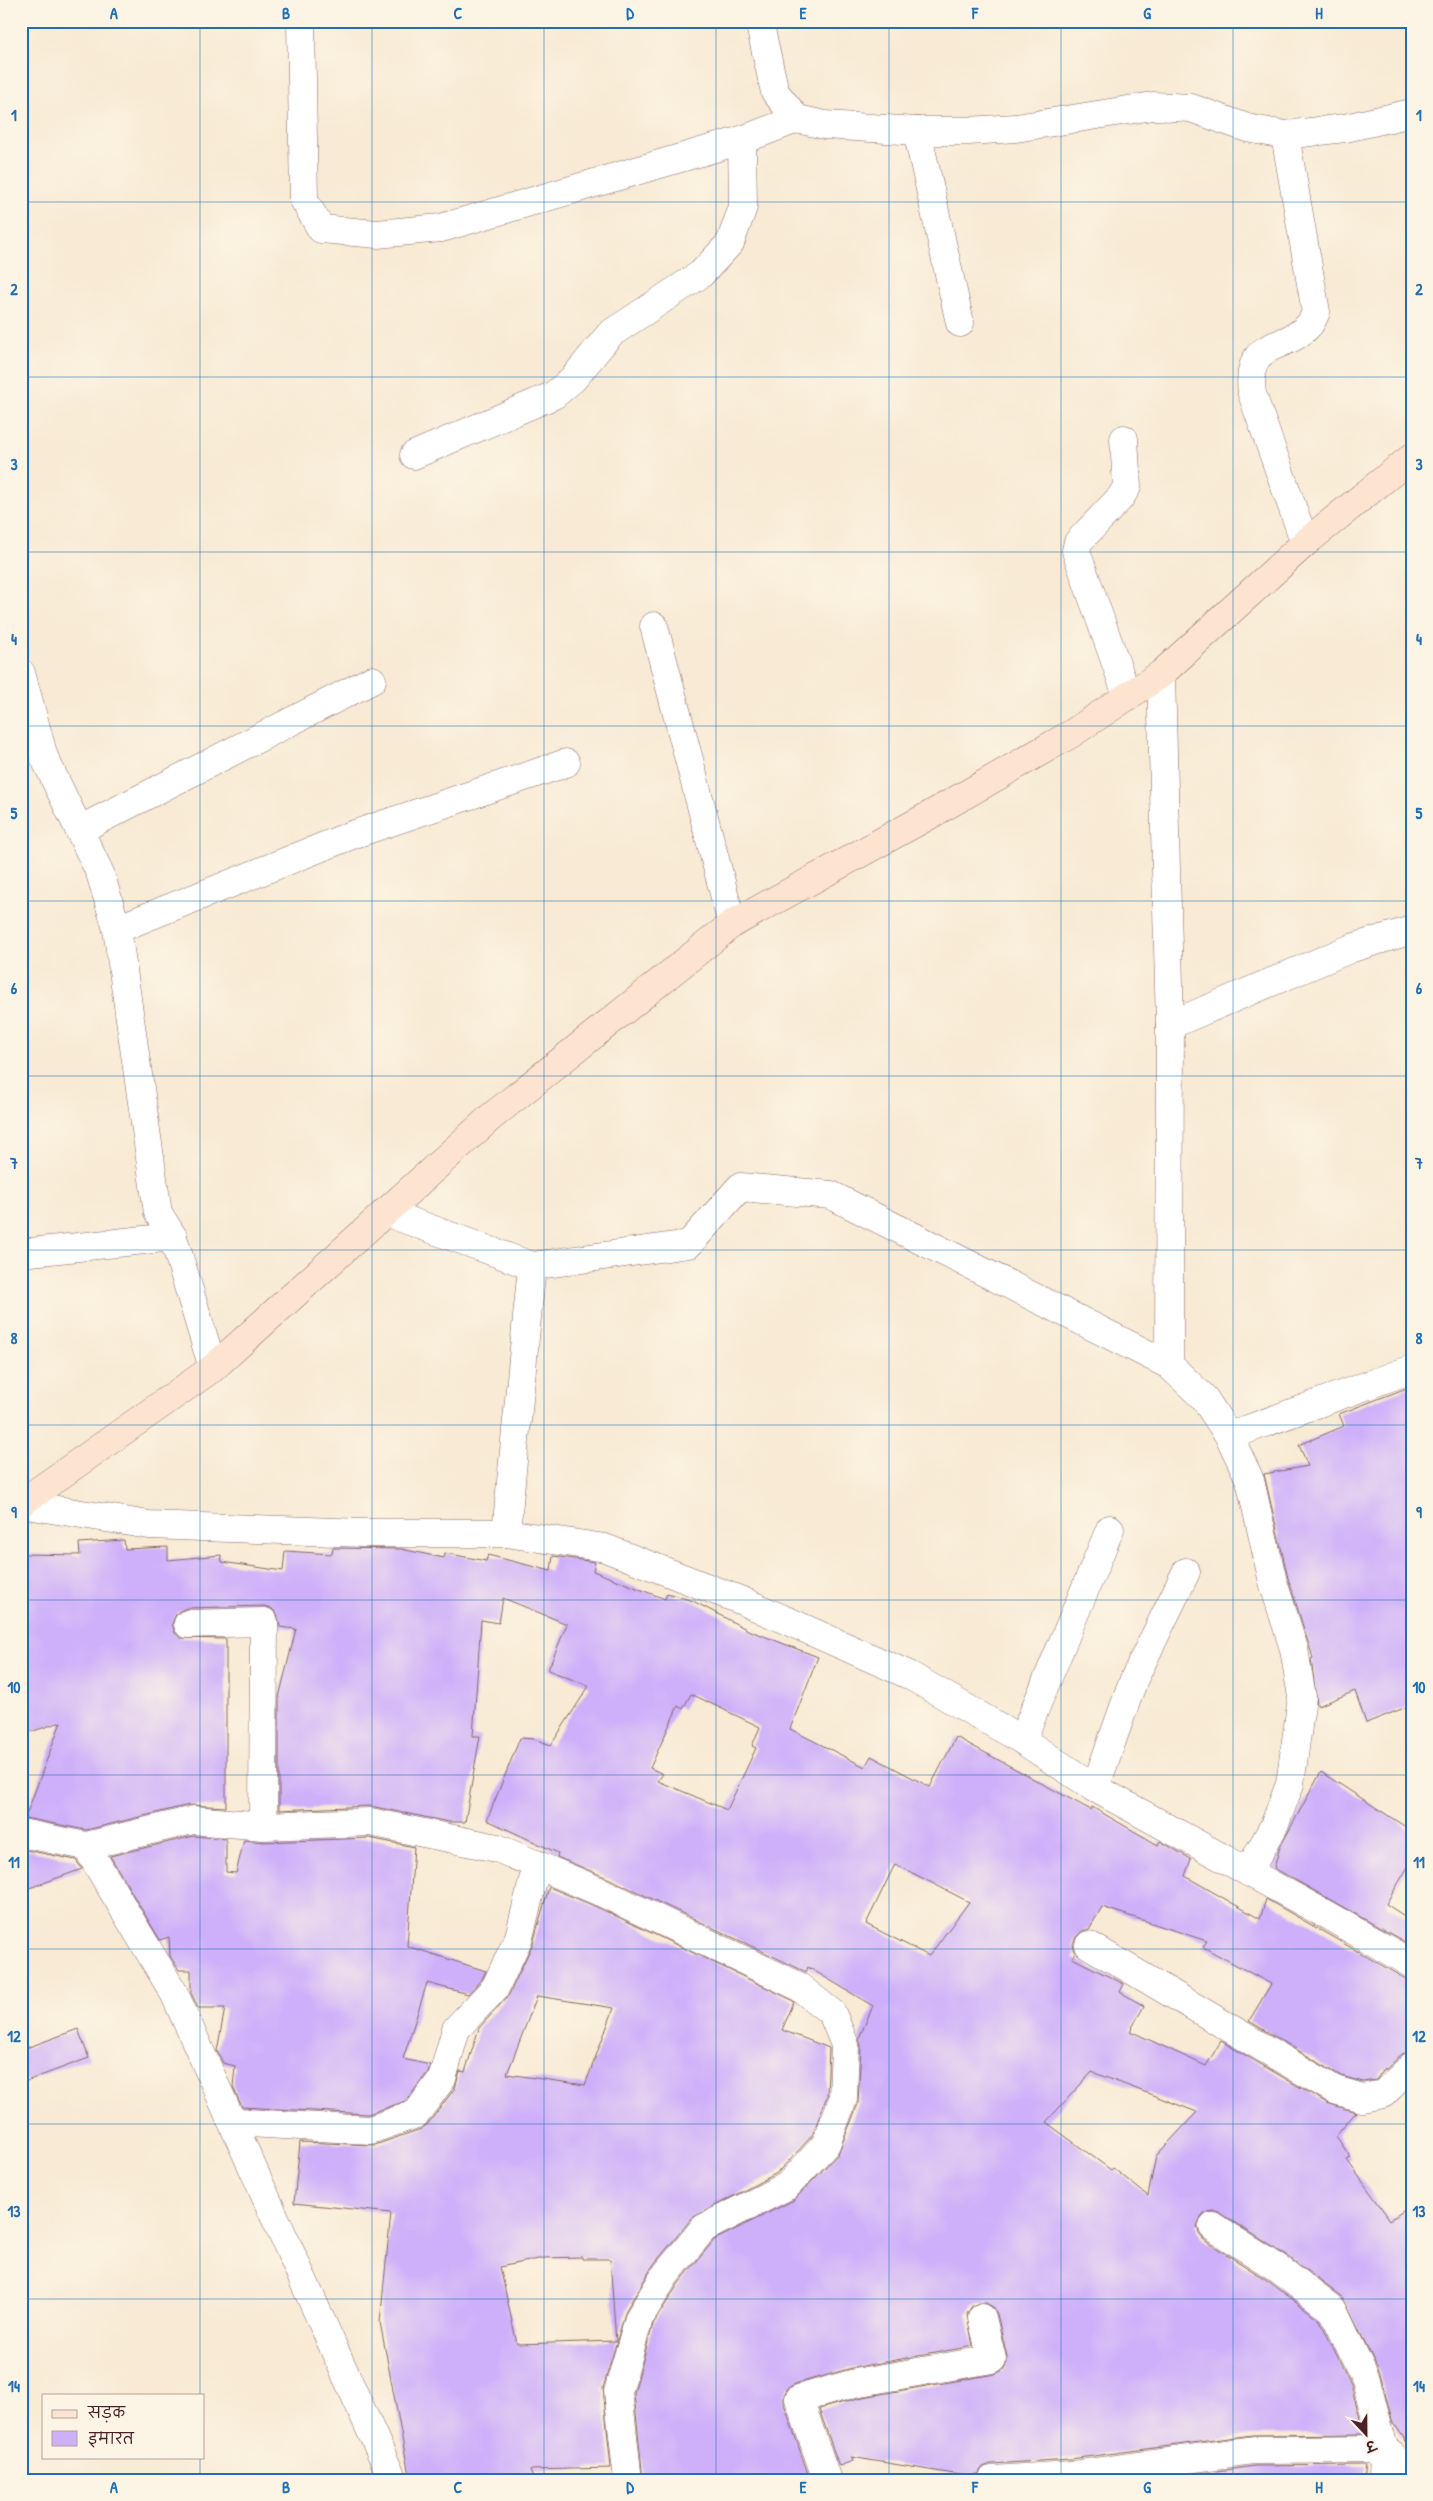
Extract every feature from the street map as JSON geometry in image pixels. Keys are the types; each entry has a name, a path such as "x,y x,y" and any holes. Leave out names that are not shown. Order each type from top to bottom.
{"street":[{"path":"301,21 304,200 321,229 377,234 441,228 742,140 798,119 825,125 968,132 1016,128 1153,106 1192,108 1247,128 1285,135 1345,128 1412,113"},
{"path":"759,21 775,92 798,119"},
{"path":"917,131 960,322"},
{"path":"1285,135 1316,312 1309,325 1299,333 1266,349 1257,359 1250,376 1252,394 1305,543"},
{"path":"414,455 554,395 573,379 610,334 701,274 730,243 743,207 742,140"},
{"path":"1124,439 1127,487 1120,498 1078,542 1076,551 1127,696"},
{"path":"21,1503 213,1368 491,1117 732,924 930,815 1071,734 1161,674 1305,543 1412,456"},
{"path":"654,626 732,924"},
{"path":"21,673 32,758 79,830 100,873 117,929 158,1212 173,1237 213,1368"},
{"path":"1161,674 1170,1025 1169,1365"},
{"path":"79,830 372,680"},
{"path":"117,929 352,835 566,763"},
{"path":"1170,1025 1352,948 1412,930"},
{"path":"386,1212 532,1266 689,1244 740,1187 832,1195 1169,1365 1204,1398 1229,1436 1250,1480 1273,1582 1294,1648 1302,1697 1290,1784 1274,1826 1248,1872"},
{"path":"21,1253 173,1237"},
{"path":"506,1533 532,1266"},
{"path":"1229,1436 1412,1369"},
{"path":"21,1503 149,1525 363,1533 506,1533 605,1548 745,1602 910,1675 1022,1740 1095,1788 1412,1964"},
{"path":"1022,1740 1110,1529"},
{"path":"1095,1788 1134,1679 1186,1572"},
{"path":"188,1624 264,1622 263,1826"},
{"path":"21,1833 86,1846 192,1820 263,1826 370,1822 497,1848 603,1893 798,1986 832,2014 845,2045 843,2099 826,2144 787,2186 704,2228 666,2274 639,2318 618,2392 628,2480"},
{"path":"86,1846 174,1992 393,2480"},
{"path":"232,2122 370,2130 416,2114 442,2079 456,2029 495,1988 519,1937 536,1864"},
{"path":"1089,1944 1335,2090 1362,2098 1384,2094 1412,2066"},
{"path":"1213,2226 1279,2269 1333,2310 1366,2380 1384,2449 1383,2480"},
{"path":"827,2480 799,2399 855,2383 992,2359 982,2318"},
{"path":"992,2480 1072,2475 1254,2450 1384,2449 1412,2472"}],"building":[{"path":"1412,1386 1412,1705 1366,1723 1355,1691 1318,1706 1317,1704 1311,1659 1313,1658 1288,1578 1264,1474 1308,1466 1299,1445 1344,1426 1339,1414"},
{"path":"124,1540 125,1549 168,1547 168,1560 221,1555 222,1562 283,1571 285,1551 332,1554 333,1548 401,1549 444,1558 445,1553 486,1561 488,1555 551,1571 553,1556 595,1562 593,1571 665,1599 667,1593 693,1601 748,1630 818,1657 790,1729 865,1767 871,1756 930,1787 956,1737 1091,1810 1092,1807 1158,1845 1160,1841 1191,1859 1185,1876 1260,1919 1266,1899 1404,1978 1412,1980 1412,2051 1402,2054 1385,2070 1384,2068 1376,2080 1363,2082 1341,2076 1249,2021 1271,1984 1203,1947 1207,1941 1102,1907 1089,1929 1082,1931 1076,1937 1073,1944 1075,1952 1072,1958 1124,1984 1120,1992 1144,2006 1130,2031 1206,2066 1221,2041 1327,2103 1356,2112 1336,2136 1351,2158 1347,2160 1390,2220 1412,2205 1412,2451 1393,2423 1380,2373 1343,2298 1287,2256 1221,2214 1213,2211 1205,2213 1197,2226 1199,2234 1204,2240 1270,2282 1320,2320 1351,2385 1364,2434 1252,2435 1070,2459 991,2464 983,2467 978,2474 966,2476 851,2457 853,2461 839,2466 819,2409 858,2398 995,2374 1003,2370 1007,2363 1007,2356 997,2314 993,2307 986,2303 979,2303 972,2306 967,2314 973,2346 852,2368 795,2384 788,2388 784,2395 784,2404 809,2477 801,2480 643,2480 634,2393 653,2324 679,2283 714,2240 794,2200 838,2154 858,2104 861,2046 859,2038 873,2006 808,1967 806,1972 610,1879 557,1857 558,1853 487,1820 520,1738 534,1739 551,1745 589,1686 548,1670 567,1624 503,1598 499,1623 481,1620 473,1736 480,1736 465,1822 449,1822 370,1806 279,1810 279,1697 296,1629 280,1627 277,1614 271,1608 264,1606 187,1608 179,1611 172,1624 175,1633 181,1638 226,1639 226,1807 189,1805 86,1830 25,1818 61,1722 21,1735 21,1554 80,1555 79,1543","holes":["691,1694 760,1727 752,1746 756,1748 727,1810 658,1781 663,1774 650,1768 678,1706 683,1709","895,1864 969,1902 929,1956 866,1924","1092,2072 1197,2112 1156,2156 1148,2196 1113,2168 1111,2170 1046,2122"]},
{"path":"1321,1772 1412,1831 1412,1860 1386,1904 1412,1921 1412,1946 1274,1868 1280,1847"},
{"path":"194,1836 226,1839 226,1872 236,1873 244,1840 264,1842 369,1838 414,1847 407,1946 486,1971 482,1979 468,1994 427,1983 403,2059 430,2065 428,2072 406,2101 368,2114 242,2107 233,2087 235,2066 223,2063 217,2051 225,2008 198,2008 191,1993 191,1970 179,1970 170,1956 169,1937 160,1940 110,1856"},
{"path":"21,1849 76,1860 82,1869 21,1891"},
{"path":"549,1887 597,1907 790,1999 794,2002 782,2030 829,2048 827,2096 812,2136 777,2173 692,2218 654,2264 626,2310 603,2388 611,2468 530,2470 534,2480 410,2480 380,2322 391,2213 294,2203 300,2142 375,2145 421,2129 428,2124 455,2088 460,2071 465,2072 479,2028 509,1995 533,1943","holes":["537,1996 614,2008 585,2085 507,2074","582,2257 582,2259 610,2259 616,2341 517,2344 500,2267 543,2258"]},
{"path":"78,2029 89,2058 21,2083 21,2050"},
{"path":"1366,2465 1364,2480 1152,2480 1255,2466"}]}
